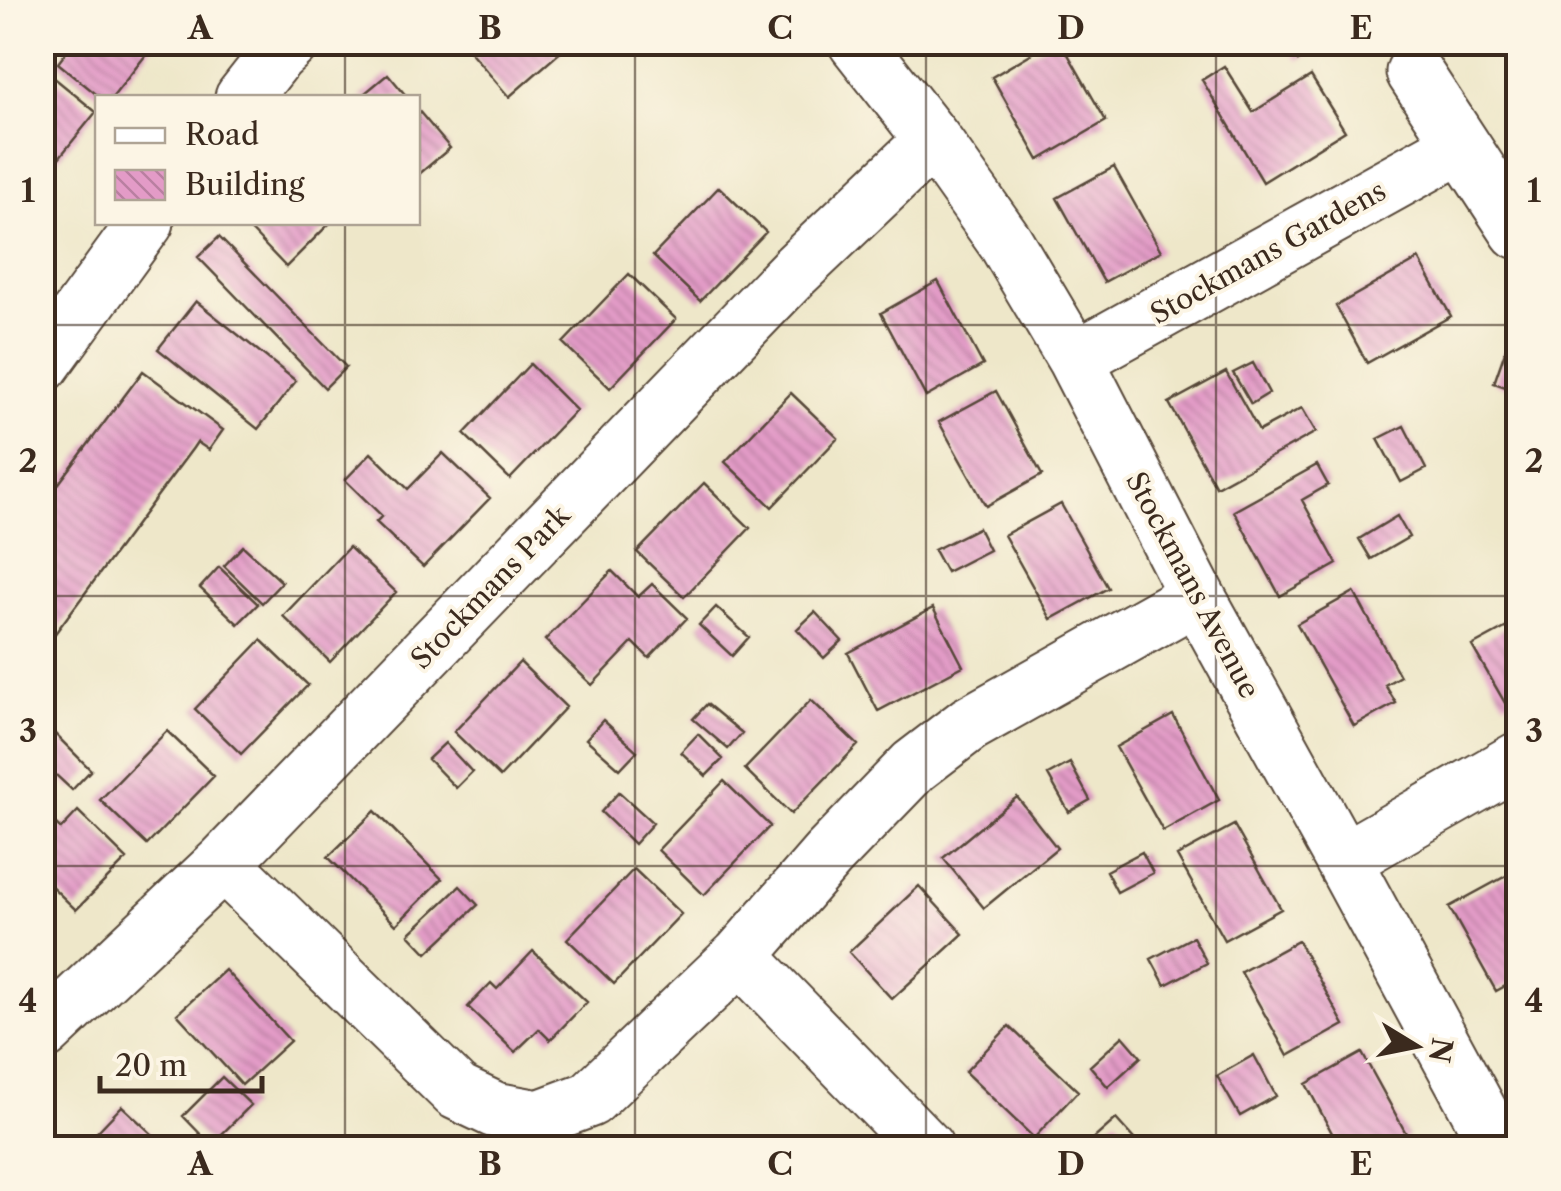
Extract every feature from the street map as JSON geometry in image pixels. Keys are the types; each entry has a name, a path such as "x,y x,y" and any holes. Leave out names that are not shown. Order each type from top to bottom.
{"street":[{"path":"245,95 290,42"},
{"name":"Stockmans Avenue","path":"856,42 1006,242 1075,360 1197,596 1499,1148"},
{"path":"1414,72 1518,231"},
{"name":"Stockmans Park","path":"44,1032 223,863 795,271 933,140"},
{"name":"Stockmans Gardens","path":"1075,360 1461,145"},
{"path":"42,364 144,225"},
{"path":"223,863 457,1092 495,1110 540,1118 590,1099 740,956 914,766 969,724 1197,596"},
{"path":"1343,860 1518,760"},
{"path":"740,956 926,1148"}],"building":[{"path":"74,42 156,42 114,95 97,95 58,63"},
{"path":"462,42 572,42 509,97"},
{"path":"1051,42 1061,42 1106,121 1039,160 992,77"},
{"path":"1285,42 1317,42 1319,46 1298,61"},
{"path":"1224,66 1253,112 1311,76 1345,131 1263,182 1202,80"},
{"path":"47,72 95,113 42,179 42,78"},
{"path":"388,74 406,95 363,95"},
{"path":"420,112 450,148 420,173"},
{"path":"1114,167 1161,251 1104,282 1057,198"},
{"path":"719,187 766,232 700,301 653,256"},
{"path":"246,225 328,225 286,267"},
{"path":"219,237 346,367 325,388 198,257"},
{"path":"1419,259 1451,316 1367,363 1336,306"},
{"path":"629,274 676,319 610,388 563,343"},
{"path":"938,281 983,365 926,397 881,313"},
{"path":"196,301 296,381 258,429 158,349"},
{"path":"1508,343 1518,346 1517,391 1494,383"},
{"path":"1253,363 1269,393 1251,404 1233,373"},
{"path":"530,364 576,410 510,479 464,434"},
{"path":"143,371 223,430 209,450 197,442 42,651 42,506"},
{"path":"1226,372 1259,431 1302,408 1316,432 1216,487 1169,403"},
{"path":"996,391 1042,475 986,506 939,422"},
{"path":"791,393 838,438 772,507 725,462"},
{"path":"1404,426 1426,469 1401,482 1378,439"},
{"path":"371,453 408,489 443,453 490,498 423,567 376,522 382,516 345,480"},
{"path":"1317,465 1328,485 1302,500 1337,564 1280,596 1234,511"},
{"path":"704,483 750,528 684,597 637,552"},
{"path":"1061,504 1108,588 1051,619 1004,535"},
{"path":"1397,516 1409,537 1371,559 1359,539"},
{"path":"978,528 989,550 946,572 934,550"},
{"path":"243,546 282,582 262,603 224,566"},
{"path":"349,547 396,592 330,662 283,616"},
{"path":"219,567 258,604 238,624 200,588"},
{"path":"612,571 638,597 652,584 687,618 649,658 633,642 592,685 545,640"},
{"path":"1354,592 1400,676 1385,685 1396,703 1354,726 1297,624"},
{"path":"716,607 749,637 732,656 699,625"},
{"path":"933,608 963,666 878,711 848,653"},
{"path":"815,612 842,641 824,658 797,629"},
{"path":"1518,621 1518,695 1505,703 1472,646"},
{"path":"261,640 308,685 241,754 195,709"},
{"path":"520,662 566,707 500,777 454,732"},
{"path":"811,700 858,745 791,814 745,769"},
{"path":"707,704 742,733 728,749 693,719"},
{"path":"1173,715 1219,800 1163,831 1116,747"},
{"path":"603,720 637,751 620,769 586,739"},
{"path":"167,731 214,776 147,845 100,800"},
{"path":"54,733 91,770 72,790 42,762 42,745"},
{"path":"698,734 723,759 706,776 681,752"},
{"path":"445,743 472,772 456,788 428,759"},
{"path":"1070,763 1090,800 1069,812 1048,775"},
{"path":"724,781 770,826 704,895 658,850"},
{"path":"619,792 653,823 634,844 601,812"},
{"path":"1017,797 1057,848 984,908 943,858"},
{"path":"42,810 61,829 78,811 127,859 76,910 42,877"},
{"path":"375,811 442,879 396,925 328,857"},
{"path":"1234,825 1281,909 1224,940 1177,856"},
{"path":"1142,852 1153,873 1117,892 1106,871"},
{"path":"634,869 681,914 614,984 567,939"},
{"path":"1506,876 1518,899 1518,979 1496,991 1449,907"},
{"path":"460,886 478,905 427,953 409,934"},
{"path":"919,886 963,934 892,999 849,952"},
{"path":"1193,937 1207,963 1165,985 1151,959"},
{"path":"1298,941 1344,1025 1288,1056 1241,972"},
{"path":"533,951 587,1002 550,1040 539,1029 515,1052 468,1007 491,983 497,989"},
{"path":"225,970 290,1041 242,1085 177,1014"},
{"path":"1009,1026 1078,1091 1034,1138 965,1072"},
{"path":"1123,1036 1141,1057 1108,1087 1090,1066"},
{"path":"1362,1053 1408,1137 1387,1148 1340,1148 1306,1084"},
{"path":"1254,1055 1276,1096 1240,1116 1217,1076"},
{"path":"222,1077 251,1105 211,1145 183,1116"},
{"path":"122,1106 167,1148 82,1148"},
{"path":"1116,1119 1142,1148 1083,1148"}]}
